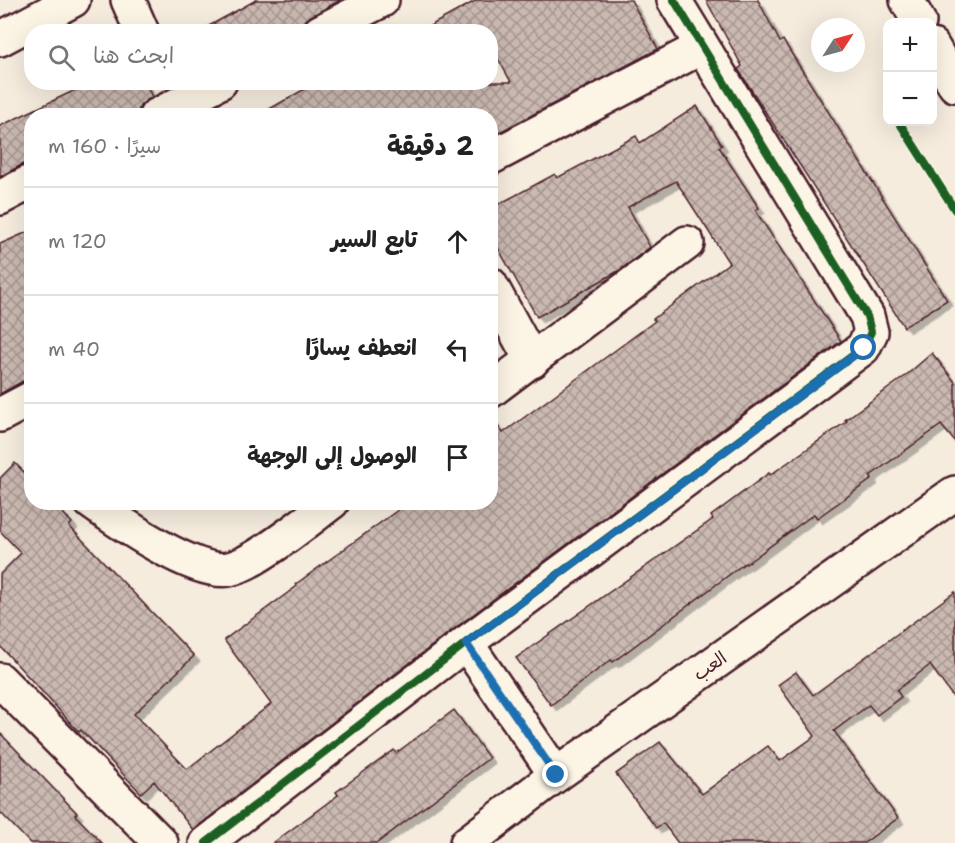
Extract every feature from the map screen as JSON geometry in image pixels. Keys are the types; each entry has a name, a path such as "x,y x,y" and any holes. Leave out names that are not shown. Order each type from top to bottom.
{"street":[{"path":"28,24 73,0"},
{"path":"128,0 138,24"},
{"path":"336,24 382,0"},
{"path":"206,843 466,643 864,348 871,332 867,316 674,0"},
{"path":"907,0 917,18"},
{"path":"0,39 24,26"},
{"path":"498,154 702,47"},
{"path":"937,53 955,85"},
{"path":"0,198 24,185"},
{"path":"498,384 687,243"},
{"path":"498,299 532,361"},
{"name":"العب","path":"467,843 556,775 955,492"},
{"path":"103,510 144,539 201,566 228,570 249,561 321,510"},
{"path":"466,643 556,775"},
{"path":"0,680 161,843"}],"building":[{"path":"256,0 341,0 311,16 303,24 212,24"},
{"path":"477,0 631,0 658,49 498,133 498,108 271,108 303,90 498,90 498,82 511,82 498,58 498,24 434,24"},
{"path":"706,0 758,0 780,42 783,40 947,300 904,327 738,69 742,66"},
{"path":"75,90 149,90 152,97 139,108 38,108"},
{"path":"697,106 722,145 719,147 759,208 755,210 841,341 455,628 193,830 154,781 141,793 81,730 79,732 0,646 0,574 21,553 0,531 0,478 15,463 24,472 24,510 60,510 72,523 69,526 194,656 134,714 187,769 271,704 224,640 398,510 498,510 498,426 503,433 655,321 653,319 729,263 676,181 628,207 650,247 620,270 537,317 498,248 498,205 555,174 557,178 636,136 640,143"},
{"path":"24,115 24,164 0,177 0,126"},
{"path":"24,234 24,381 0,394 0,244"},
{"path":"932,353 955,382 955,442 941,425 870,476 872,479 817,518 814,514 551,705 516,658 713,519 711,516 769,473 770,475 847,421 845,420 904,377"},
{"path":"955,592 955,700 930,665 897,690 901,697 877,715 869,705 834,731 898,818 864,843 678,843 663,823 656,828 616,774 660,742 702,794 768,746 780,761 815,736 778,685 796,672 813,695"},
{"path":"454,710 489,758 377,843 273,843 338,795 336,792 394,750 396,753"},
{"path":"0,733 77,813 75,815 102,843 30,843 0,812"}],"cycle path":[{"path":"206,843 466,643 863,348 871,332 867,316 674,0"},
{"path":"902,126 955,210"}],"route":[{"path":"556,775 466,643 864,348"}]}
